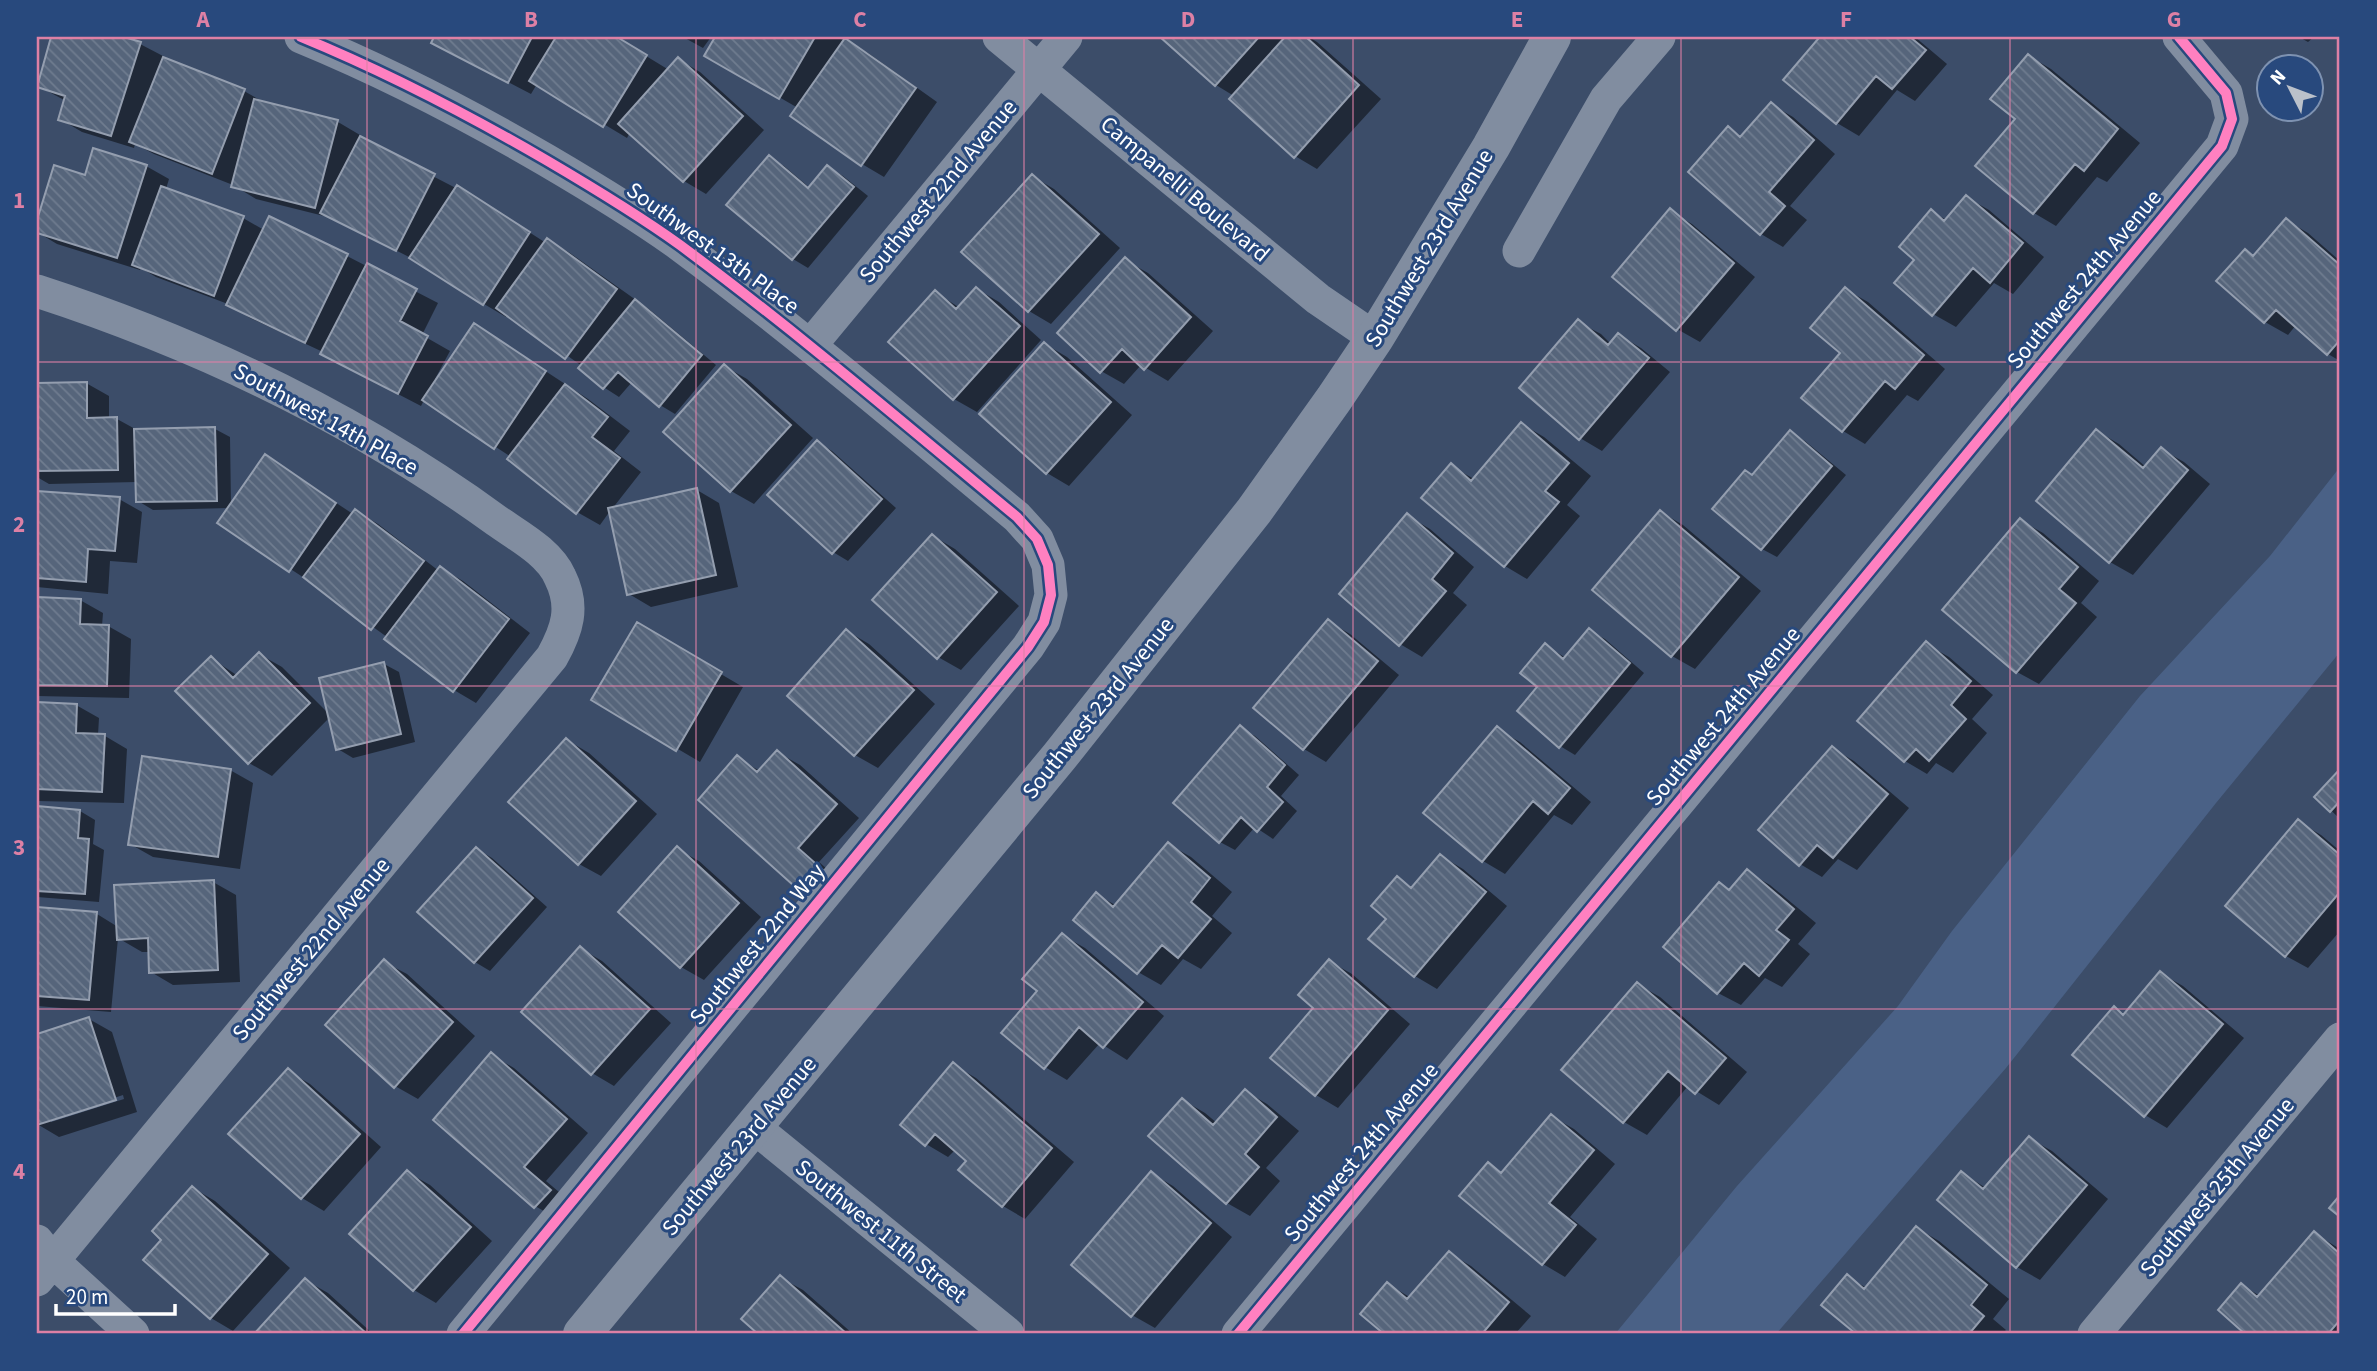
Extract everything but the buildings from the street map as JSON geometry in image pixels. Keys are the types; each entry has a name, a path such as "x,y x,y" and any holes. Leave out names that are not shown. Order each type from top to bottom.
{"street":[{"name":"Southwest 13th Place","path":"301,37 354,58 476,119 593,188 678,244 810,346 1017,517 1037,539 1048,565"},
{"name":"Campanelli Boulevard","path":"999,37 1318,299 1375,338"},
{"name":"Southwest 22nd Avenue","path":"810,346 1066,37"},
{"name":"Southwest 23rd Avenue","path":"582,1334 1059,757 1295,456 1375,338 1491,147 1552,37"},
{"path":"1519,251 1606,99 1659,37"},
{"name":"Southwest 24th Avenue","path":"1238,1334 2222,146 2232,120 2226,93 2179,37"},
{"name":"Southwest 14th Place","path":"37,291 108,314 250,374 360,432 466,498 540,553 560,575 568,609"},
{"name":"Southwest 22nd Way","path":"463,1334 1028,647 1044,622 1051,594 1048,565"},
{"name":"Southwest 22nd Avenue","path":"42,1261 552,657 566,631 568,609"},
{"name":"Southwest 25th Avenue","path":"2094,1334 2340,1039"},
{"name":"Southwest 11th Street","path":"754,1128 1008,1334"},
{"path":"42,1261 132,1334"}],"water":[{"path":"2340,467 2340,652 2216,803 2006,1068 1776,1334 1615,1334 1737,1186 1898,1006 1952,931 2140,696 2270,556"}],"cycle path":[{"path":"301,37 395,79 486,126 597,191 680,245 808,345 1017,517 1037,539 1048,565 1051,595 1044,622 1028,647 463,1334"},
{"path":"1238,1334 2222,146 2232,119 2226,93 2179,37"}]}
